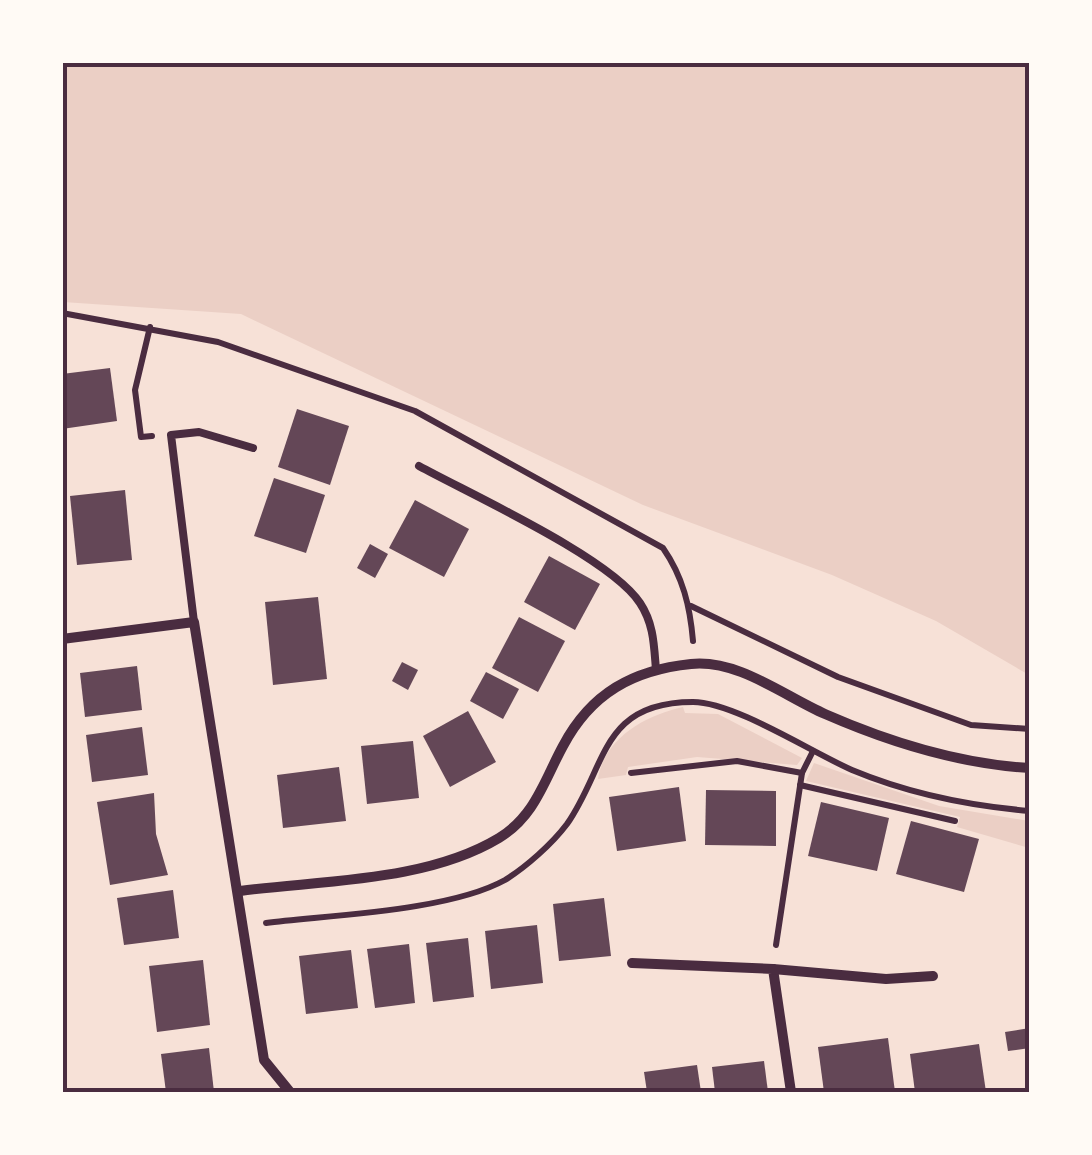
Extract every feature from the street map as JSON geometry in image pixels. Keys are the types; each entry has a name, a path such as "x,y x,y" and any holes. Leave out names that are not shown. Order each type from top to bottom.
{"street":[{"path":"62,639 194,622 264,1060 290,1092"},
{"path":"240,891 402,870 466,855 502,836 529,813 563,744 593,705 624,679 695,663 732,670 824,714 914,748 1030,768"},
{"path":"632,963 886,979 933,976"},
{"path":"773,969 790,1092"}],"lane":[{"path":"194,622 171,435 199,432 253,448"},
{"path":"419,466 615,574 641,604 653,631 656,670"}],"path":[{"path":"150,327 135,390 141,437 171,435"},
{"path":"690,606 838,677 971,725 1030,729"},
{"path":"245,926 401,906 472,892 505,880 567,823 604,745 629,720 656,706 718,704 813,751 900,786 994,808 1030,812"},
{"path":"773,969 802,773 813,751"},
{"path":"631,773 737,761 802,773"},
{"path":"800,785 955,821"}],"shaded area":[{"path":"62,63 1029,63 1029,675 936,621 832,575 643,505 241,314 63,302"},
{"path":"683,707 685,713 718,714 802,758 797,765 697,757 628,767 626,775 598,779 602,764 618,740 641,722"},
{"path":"814,763 939,806 1029,821 1029,848 957,827 960,817 806,781"}],"building":[{"path":"110,368 117,421 62,429 62,374"},
{"path":"297,409 349,426 330,485 278,467"},
{"path":"274,478 325,495 306,553 254,536"},
{"path":"125,490 132,560 77,565 70,496"},
{"path":"415,500 469,529 444,577 389,548"},
{"path":"370,544 388,554 375,578 357,568"},
{"path":"549,556 600,584 575,630 524,602"},
{"path":"318,597 327,679 273,685 265,602"},
{"path":"519,617 565,641 538,692 492,668"},
{"path":"402,662 418,670 408,690 392,681"},
{"path":"137,666 142,710 85,717 80,673"},
{"path":"486,672 519,689 503,719 470,701"},
{"path":"468,711 496,762 450,787 423,736"},
{"path":"142,727 148,775 92,782 86,735"},
{"path":"413,741 419,798 367,804 361,746"},
{"path":"339,767 346,821 283,828 277,775"},
{"path":"679,787 686,841 617,851 609,797"},
{"path":"706,790 776,791 776,846 705,845"},
{"path":"154,793 156,834 168,875 110,885 97,802"},
{"path":"821,802 889,818 877,871 808,856"},
{"path":"911,821 979,839 964,892 896,874"},
{"path":"173,890 179,938 124,945 117,898"},
{"path":"604,898 611,956 559,961 553,904"},
{"path":"537,925 543,983 491,989 485,931"},
{"path":"468,938 474,997 433,1002 426,943"},
{"path":"409,944 415,1003 375,1008 367,949"},
{"path":"351,950 358,1008 306,1014 299,956"},
{"path":"203,960 210,1025 157,1032 149,966"},
{"path":"1030,1028 1030,1048 1008,1051 1005,1032"},
{"path":"888,1038 895,1092 824,1092 818,1047"},
{"path":"979,1044 986,1092 915,1092 910,1054"},
{"path":"209,1048 214,1092 166,1092 161,1054"},
{"path":"764,1061 768,1092 715,1092 712,1067"},
{"path":"697,1065 701,1092 647,1092 644,1072"}]}
